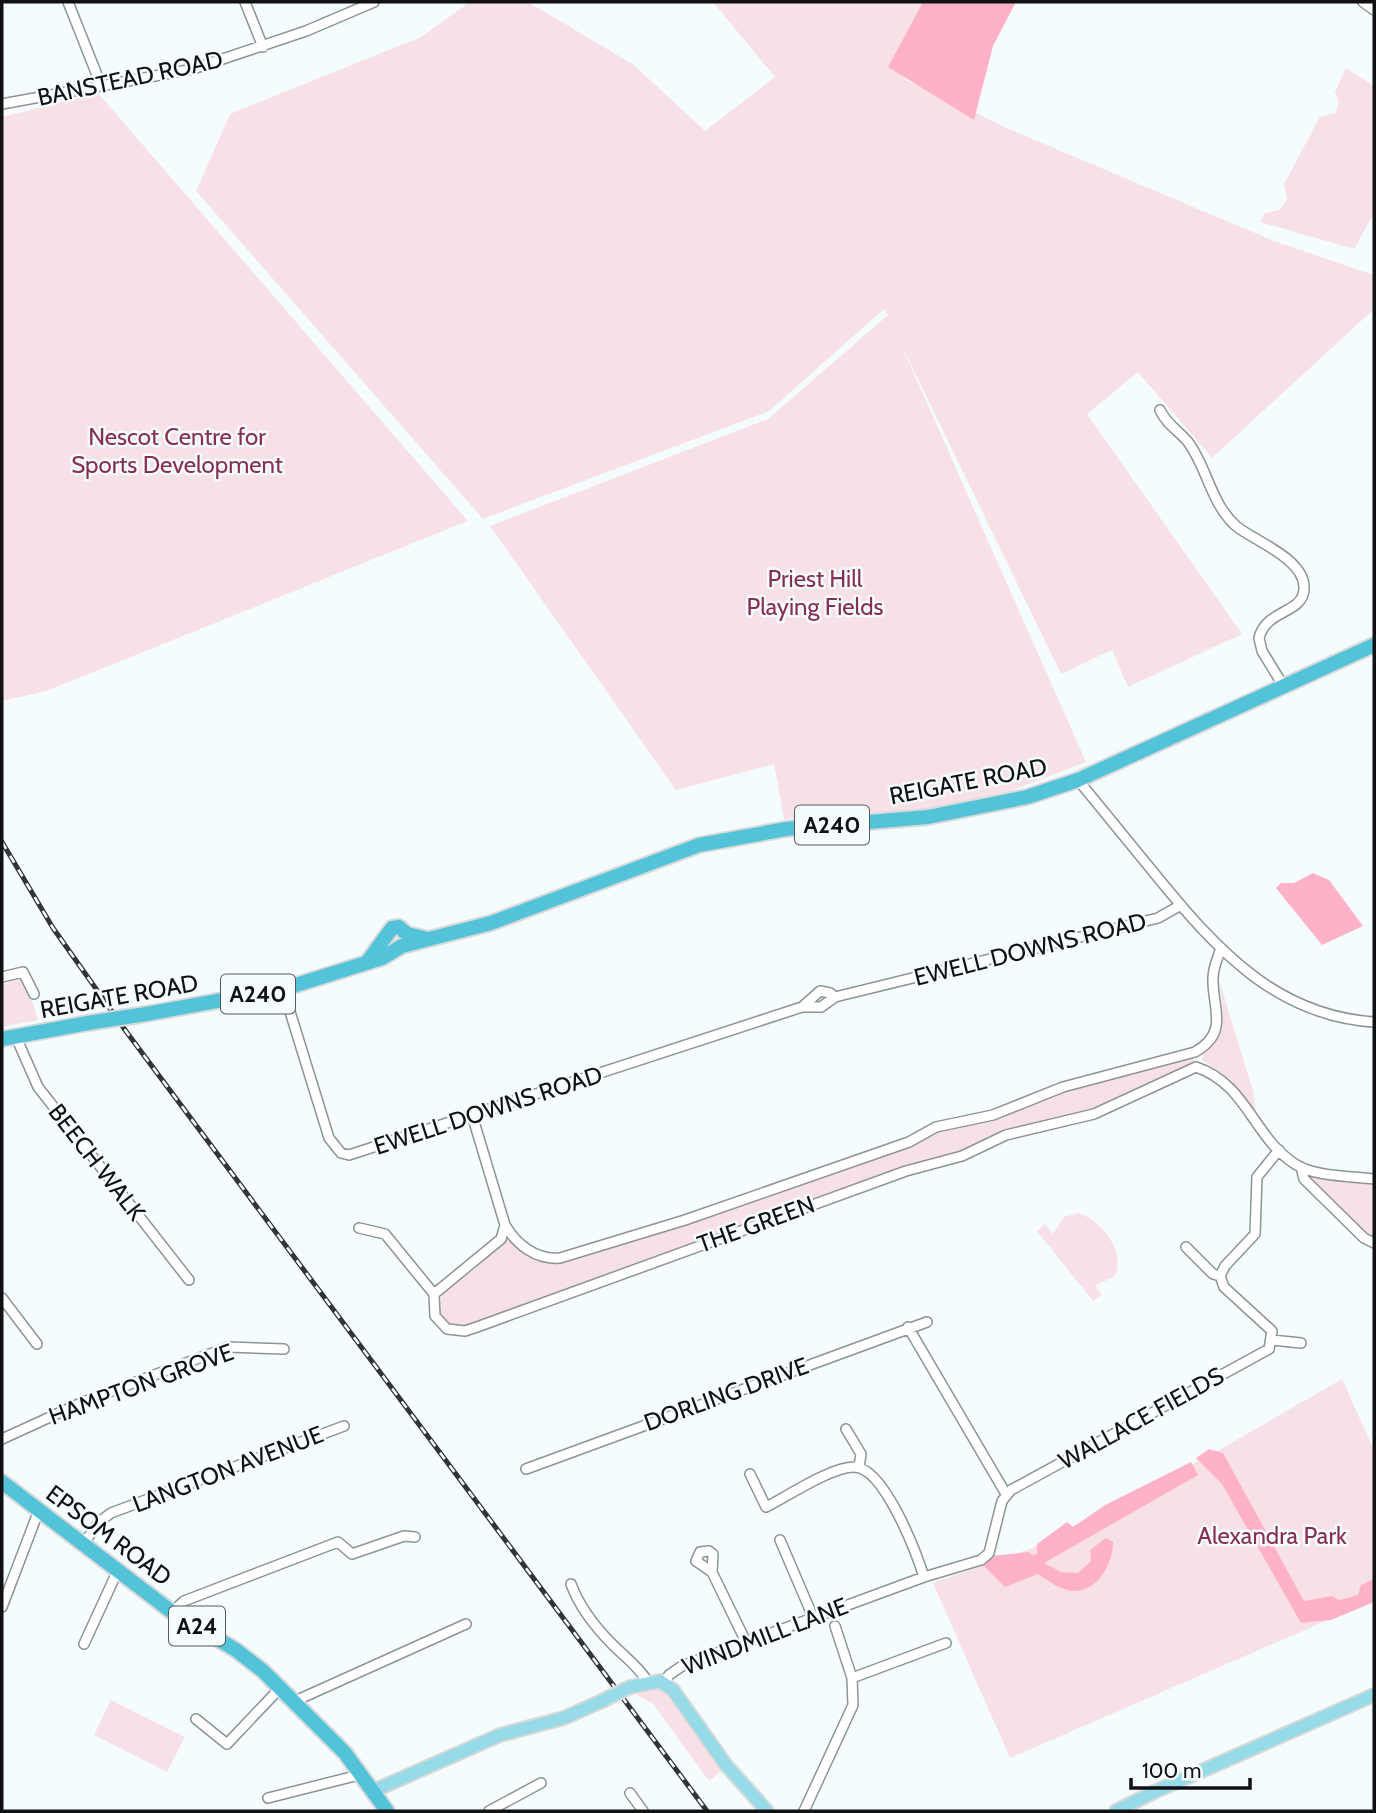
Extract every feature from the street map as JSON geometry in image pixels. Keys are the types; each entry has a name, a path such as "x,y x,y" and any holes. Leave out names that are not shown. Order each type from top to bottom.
{"highway":[{"name":"REIGATE ROAD","path":"366,963 387,937 389,944 433,940 499,920 699,845 786,829 928,817 1027,797 1078,780 1374,645"},
{"name":"REIGATE ROAD","path":"9,1038 283,989 366,963 403,942"},
{"name":"EPSOM ROAD","path":"2,1482 172,1612 236,1650 281,1687 363,1774 373,1791"},
{"name":"A24","path":"373,1791 387,1811"}],"main road":[{"name":"WINDMILL LANE","path":"373,1791 492,1738 564,1718 630,1687 648,1682 664,1684"},
{"path":"664,1684 673,1690 726,1765 767,1811"},
{"path":"1116,1811 1374,1695"}],"street":[{"path":"68,2 101,85"},
{"path":"245,2 263,47"},
{"name":"BANSTEAD ROAD","path":"2,104 193,69 263,47 350,6 373,2"},
{"path":"1363,2 1374,10"},
{"path":"1160,410 1165,422 1188,442 1219,505 1231,521 1271,546 1302,579 1304,594 1298,603 1269,619 1259,638 1262,651 1284,687"},
{"path":"1078,780 1220,951 1258,982 1302,1007 1332,1016 1374,1022"},
{"name":"EWELL DOWNS ROAD","path":"283,989 330,1138 341,1153 359,1154 802,1007 821,1007 835,997 1158,918 1181,905"},
{"path":"1220,951 1213,978 1218,1017 1212,1036 1199,1050 1196,1067 1213,1073 1230,1084 1279,1150 1301,1167 1374,1179"},
{"path":"2,977 23,972 34,994"},
{"name":"EWELL DOWNS ROAD","path":"802,1007 812,995 820,991 830,992 835,997"},
{"name":"BEECH WALK","path":"9,1038 35,1082 189,1280"},
{"name":"THE GREEN","path":"472,1115 505,1225 519,1243 540,1257 570,1255 685,1220 909,1142 936,1127 993,1115 1063,1087 1199,1050"},
{"name":"THE GREEN","path":"434,1294 433,1306 439,1324 447,1329 465,1331 906,1171 962,1156 1006,1135 1094,1114 1196,1067"},
{"path":"1279,1150 1257,1177 1255,1234 1225,1266 1220,1276 1224,1287 1267,1325 1272,1340 1301,1343"},
{"path":"1301,1167 1304,1179 1364,1238 1374,1243"},
{"path":"359,1227 385,1234 434,1294 501,1239 505,1225"},
{"path":"1186,1247 1213,1274 1220,1276"},
{"path":"2,1298 37,1344"},
{"name":"DORLING DRIVE","path":"526,1469 927,1322"},
{"path":"908,1327 1006,1494"},
{"name":"WALLACE FIELDS","path":"1006,1494 1172,1400 1262,1354 1269,1349 1272,1340"},
{"name":"HAMPTON GROVE","path":"2,1439 83,1402 228,1347 284,1349"},
{"name":"LANGTON AVENUE","path":"84,1543 99,1522 111,1513 344,1426"},
{"path":"846,1429 861,1454 859,1467"},
{"path":"750,1474 766,1507 836,1472 859,1467"},
{"path":"859,1467 880,1484 906,1530 924,1577"},
{"name":"WINDMILL LANE","path":"664,1684 674,1670 813,1617 986,1557 1006,1494"},
{"path":"2,1607 39,1510"},
{"path":"172,1612 184,1601 338,1542 352,1554 404,1536 415,1537"},
{"path":"780,1541 813,1617"},
{"path":"84,1644 118,1570"},
{"path":"712,1572 746,1642"},
{"path":"571,1584 576,1599 601,1631 640,1670 648,1682"},
{"path":"295,1700 466,1624"},
{"path":"804,1811 849,1715 854,1695 852,1678 835,1626"},
{"path":"852,1678 946,1643"},
{"path":"196,1718 227,1744 281,1687"},
{"path":"268,1798 363,1774"},
{"path":"489,1811 541,1783"},
{"path":"630,1793 643,1811"}],"green space":[{"name":"Priest Hill Playing Fields","path":"470,2 528,2 634,65 705,131 775,77 713,2 960,2 904,79 1009,129 1274,241 1374,275 1374,309 1212,458 1138,372 1087,414 1242,634 1128,687 1112,650 1061,674 900,342 1086,762 1011,791 924,810 784,819 774,764 676,790 490,526 768,419 888,315 884,309 769,411 483,519 196,191 230,114 421,37"},
{"path":"1346,68 1374,86 1374,213 1354,249 1260,222 1265,213 1280,210 1287,200 1284,184 1320,117 1335,113 1339,102 1335,92"},
{"name":"Nescot Centre for Sports Development","path":"98,93 468,521 46,691 2,701 2,117"},
{"path":"21,978 29,992 38,1020 2,1027 2,985"},
{"path":"1219,980 1253,1091 1256,1112 1230,1079 1202,1060 1222,1023"},
{"path":"1191,1058 1195,1060 1193,1065 1087,1113 906,1167 473,1325 448,1326 439,1313 442,1293 474,1270 508,1235 551,1261 578,1257 693,1220 937,1131 993,1118 1064,1089"},
{"path":"1309,1175 1374,1182 1374,1239 1360,1229 1310,1180"},
{"path":"1078,1213 1095,1222 1103,1230 1110,1238 1117,1257 1115,1276 1095,1286 1102,1295 1093,1301 1037,1231 1045,1224 1053,1234 1064,1217"},
{"name":"Alexandra Park","path":"1342,1379 1374,1450 1374,1600 1010,1758 933,1583 1032,1548 1219,1450"},
{"path":"659,1685 722,1770 709,1781 653,1704 632,1692"},
{"path":"111,1700 185,1737 167,1772 94,1735"}],"shaded area":[{"path":"923,2 1016,2 993,46 974,120 888,67"},
{"path":"1313,873 1329,880 1363,926 1322,945 1276,888 1281,883 1294,883"},
{"path":"1209,1449 1223,1453 1304,1601 1332,1596 1339,1600 1358,1595 1361,1585 1374,1579 1374,1602 1331,1620 1301,1623 1222,1484 1196,1458"},
{"path":"1191,1462 1198,1475 1044,1563 1061,1572 1078,1573 1091,1561 1090,1550 1106,1538 1113,1542 1110,1559 1102,1575 1089,1587 1068,1590 1038,1574 1005,1587 983,1565 990,1556 1029,1552 1032,1555 1037,1554 1037,1544 1067,1522 1073,1527 1105,1505"}],"railway":[{"path":"2,842 53,928 128,1034 707,1811"}]}
